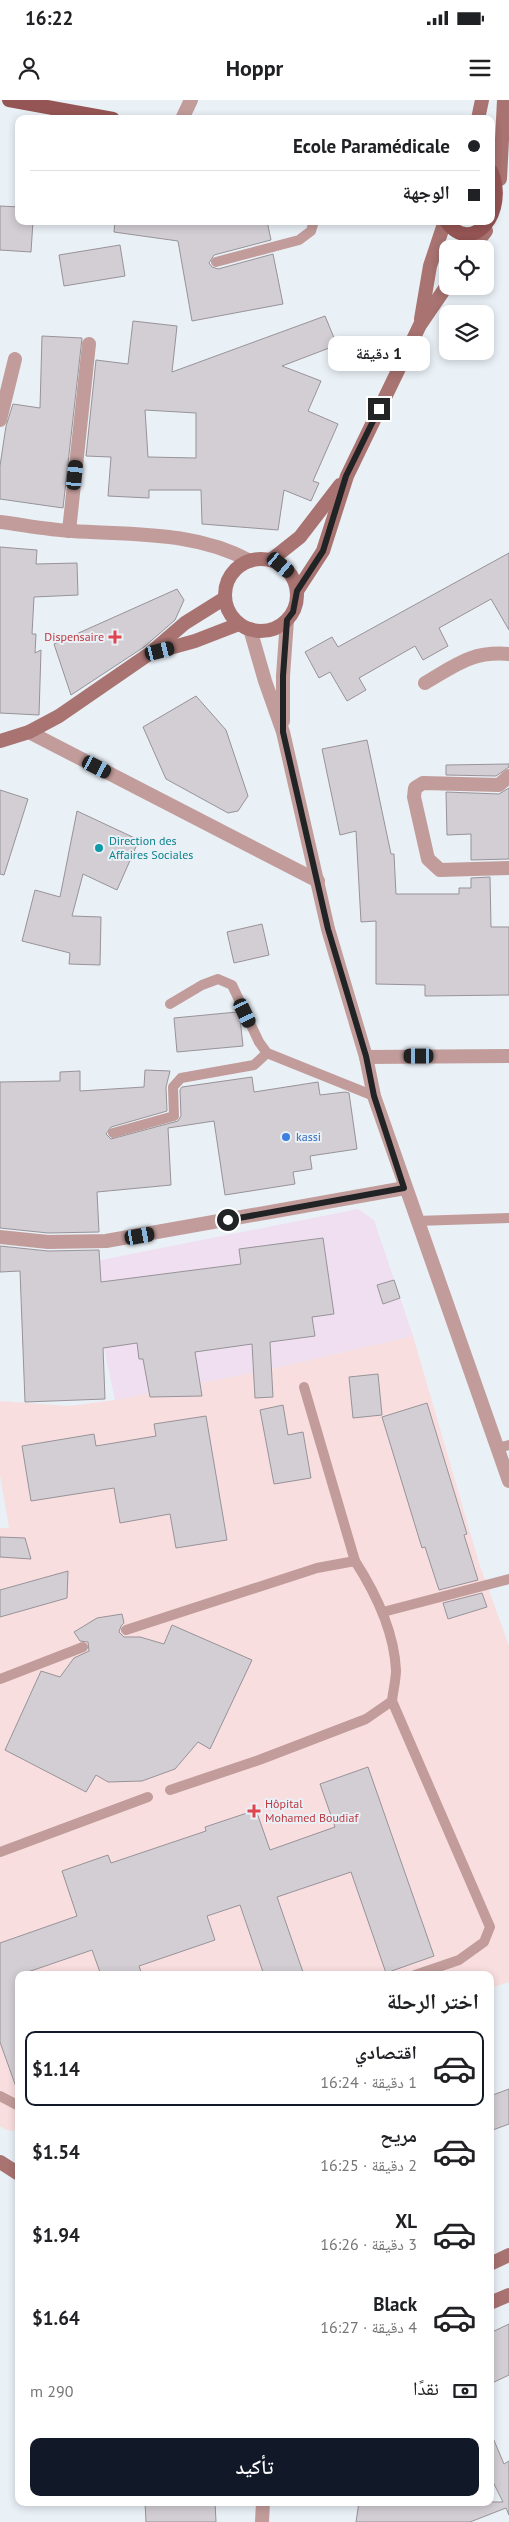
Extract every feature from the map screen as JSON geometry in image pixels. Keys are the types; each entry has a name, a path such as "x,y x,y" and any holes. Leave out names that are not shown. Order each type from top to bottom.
{"main road":[{"path":"9,100 56,104 98,115"},
{"path":"479,115 482,100"},
{"path":"481,240 495,226 504,213 507,201 501,182 504,100"},
{"path":"420,325 430,266 445,225"},
{"path":"452,225 463,232 475,234 495,226"},
{"path":"149,654 245,627 270,630 287,620 293,612 297,591 323,551 346,476 420,325 440,295"},
{"path":"272,560 306,530 346,476"},
{"path":"245,627 232,617 225,598 227,584 234,571 250,561 272,560 289,572 297,591"},
{"path":"0,741 29,732 59,716 149,654 185,623 225,598"},
{"path":"0,2162 15,2171"},
{"path":"494,2262 509,2255"},
{"path":"494,2302 509,2295"}],"street":[{"path":"184,115 191,100"},
{"path":"69,531 89,344"},
{"path":"0,420 15,359"},
{"path":"0,522 69,531 186,538 221,547 250,561"},
{"path":"283,732 283,676 287,620"},
{"path":"245,627 283,732 328,929 366,1056 374,1096 416,1221 503,1446 509,1481"},
{"path":"425,683 474,655 488,652 509,654"},
{"path":"29,732 318,881"},
{"path":"509,776 499,785 423,783 415,788 414,797 428,859 440,870 509,868"},
{"path":"366,1056 509,1056"},
{"path":"0,1237 48,1242 106,1241 404,1188"},
{"path":"262,2522 263,2506"}],"lane":[{"path":"216,262 299,240 311,231 313,225"},
{"path":"170,1004 202,985 218,979 232,984 258,1042 266,1053 374,1096"},
{"path":"113,1133 174,1116 173,1087 181,1078 254,1065 266,1053"},
{"path":"416,1221 509,1218"},
{"path":"304,1387 354,1561 383,1612 393,1649 396,1670 392,1701 490,1927 484,1942 460,1960 427,1971"},
{"path":"126,1630 316,1568 354,1561"},
{"path":"383,1612 509,1579"},
{"path":"0,1680 84,1647"},
{"path":"170,1790 258,1760 366,1719 392,1701"},
{"path":"0,1852 148,1797"},
{"path":"0,2096 15,2104"}],"shaded area":[{"path":"358,1209 374,1220 413,1336 267,1370 115,1400 86,1263"},
{"name":"Hôpital Mohamed Boudiaf","path":"413,1336 479,1563 509,1646 509,1982 494,1987 494,1971 15,1971 15,2131 6,2130 0,2126 0,1528 9,1528 0,1475 0,1401 69,1406 115,1400 267,1370"}],"building":[{"path":"0,206 15,207 15,225 33,225 31,252 0,250"},
{"path":"115,225 268,225 271,240 214,255 209,263 212,267 218,269 273,254 283,304 192,321 178,241 114,232"},
{"path":"120,245 125,276 64,286 59,255"},
{"path":"325,316 337,345 282,366 321,381 308,411 338,424 313,481 319,483 311,501 284,490 278,530 202,524 201,490 149,490 149,498 108,496 111,457 86,456 96,360 128,364 133,321 177,326 172,372","holes":["145,410 196,413 196,458 148,457"]},
{"path":"42,336 82,338 63,508 0,499 0,466 6,426 13,404 40,408"},
{"path":"0,547 37,550 36,564 77,563 78,595 34,597 32,634 36,634 35,653 41,650 39,715 0,713"},
{"path":"509,553 509,630 491,599 439,628 448,646 423,660 415,646 359,678 366,690 347,701 330,672 319,678 305,652 332,637 338,647"},
{"name":"Dispensaire","path":"177,589 184,600 175,620 144,647 71,695 54,644"},
{"path":"196,696 226,730 248,796 238,811 228,813 166,779 143,727"},
{"path":"367,740 391,854 394,854 396,894 459,894 459,888 471,888 471,878 490,877 491,927 509,927 509,995 425,996 425,985 376,984 376,921 361,922 356,831 340,835 322,749"},
{"path":"509,764 509,767 496,776 446,775 446,765"},
{"path":"509,788 509,859 471,860 471,834 447,835 446,792 499,794"},
{"path":"0,790 28,799 4,875 0,874"},
{"path":"77,811 139,840 117,890 83,874 72,916 101,917 100,965 69,964 70,953 22,941 35,890 60,897"},
{"path":"262,924 269,955 234,963 227,932"},
{"path":"237,1012 240,1018 243,1046 177,1052 174,1018"},
{"path":"145,1070 170,1071 166,1087 167,1111 111,1127 106,1134 111,1139 178,1121 181,1116 180,1090 182,1087 252,1077 254,1092 318,1082 320,1095 349,1093 357,1149 310,1156 312,1169 293,1172 295,1184 225,1195 214,1121 168,1128 171,1185 97,1192 99,1232 48,1233 0,1228 0,1082 60,1081 60,1072 80,1071 80,1091 144,1087"},
{"path":"323,1238 334,1314 312,1317 315,1336 270,1342 273,1397 255,1398 252,1344 195,1352 202,1396 150,1397 143,1359 139,1359 137,1343 103,1348 105,1399 25,1402 20,1271 0,1272 0,1246 48,1251 99,1250 101,1282 241,1264 239,1249"},
{"path":"394,1280 400,1298 383,1304 377,1285"},
{"path":"378,1374 382,1415 353,1418 349,1377"},
{"path":"427,1403 467,1534 464,1535 478,1580 439,1590 425,1547 422,1548 382,1417"},
{"path":"283,1405 288,1435 303,1432 311,1478 274,1484 260,1410"},
{"path":"206,1416 227,1540 176,1548 170,1514 120,1523 114,1488 31,1501 22,1446 94,1434 96,1446 156,1436 154,1424"},
{"path":"0,1537 25,1538 31,1559 0,1557"},
{"path":"68,1571 67,1598 0,1617 0,1590"},
{"path":"482,1593 487,1607 448,1619 443,1603"},
{"path":"122,1614 124,1623 119,1632 124,1637 140,1637 164,1644 172,1625 252,1660 210,1749 198,1742 175,1769 142,1781 108,1782 96,1775 86,1792 5,1750 41,1671 60,1677 74,1658 89,1651 88,1642 80,1641 74,1632 97,1618"},
{"path":"368,1767 434,1956 392,1971 385,1971 351,1872 277,1897 303,1971 263,1971 240,1905 207,1916 215,1940 139,1966 141,1971 100,1971 92,1950 31,1971 15,1971 15,2084 0,2042 0,1943 77,1916 62,1871 108,1855 111,1863 206,1831 205,1827 256,1810 270,1850 335,1827 320,1784"},
{"path":"509,2089 509,2124 494,2130 494,2095"},
{"path":"509,2324 509,2375 494,2382 494,2331"},
{"path":"494,2440 504,2464 509,2461 509,2515 506,2508 470,2522 356,2522 358,2506 494,2506 494,2502 503,2502 494,2484"},
{"path":"145,2506 215,2506 216,2522 146,2522"}],"place":[{"name":"Dispensaire","path":"115,637"},
{"name":"Direction des Affaires Sociales","path":"99,848"},
{"name":"kassi","path":"286,1137"},
{"name":"Hôpital Mohamed Boudiaf","path":"254,1811"}],"route":[{"path":"228,1220 404,1188 374,1096 366,1056 328,929 283,732 282,704 287,620 293,612 297,601 297,591 316,565 323,551 329,537 346,476 379,409"}]}
